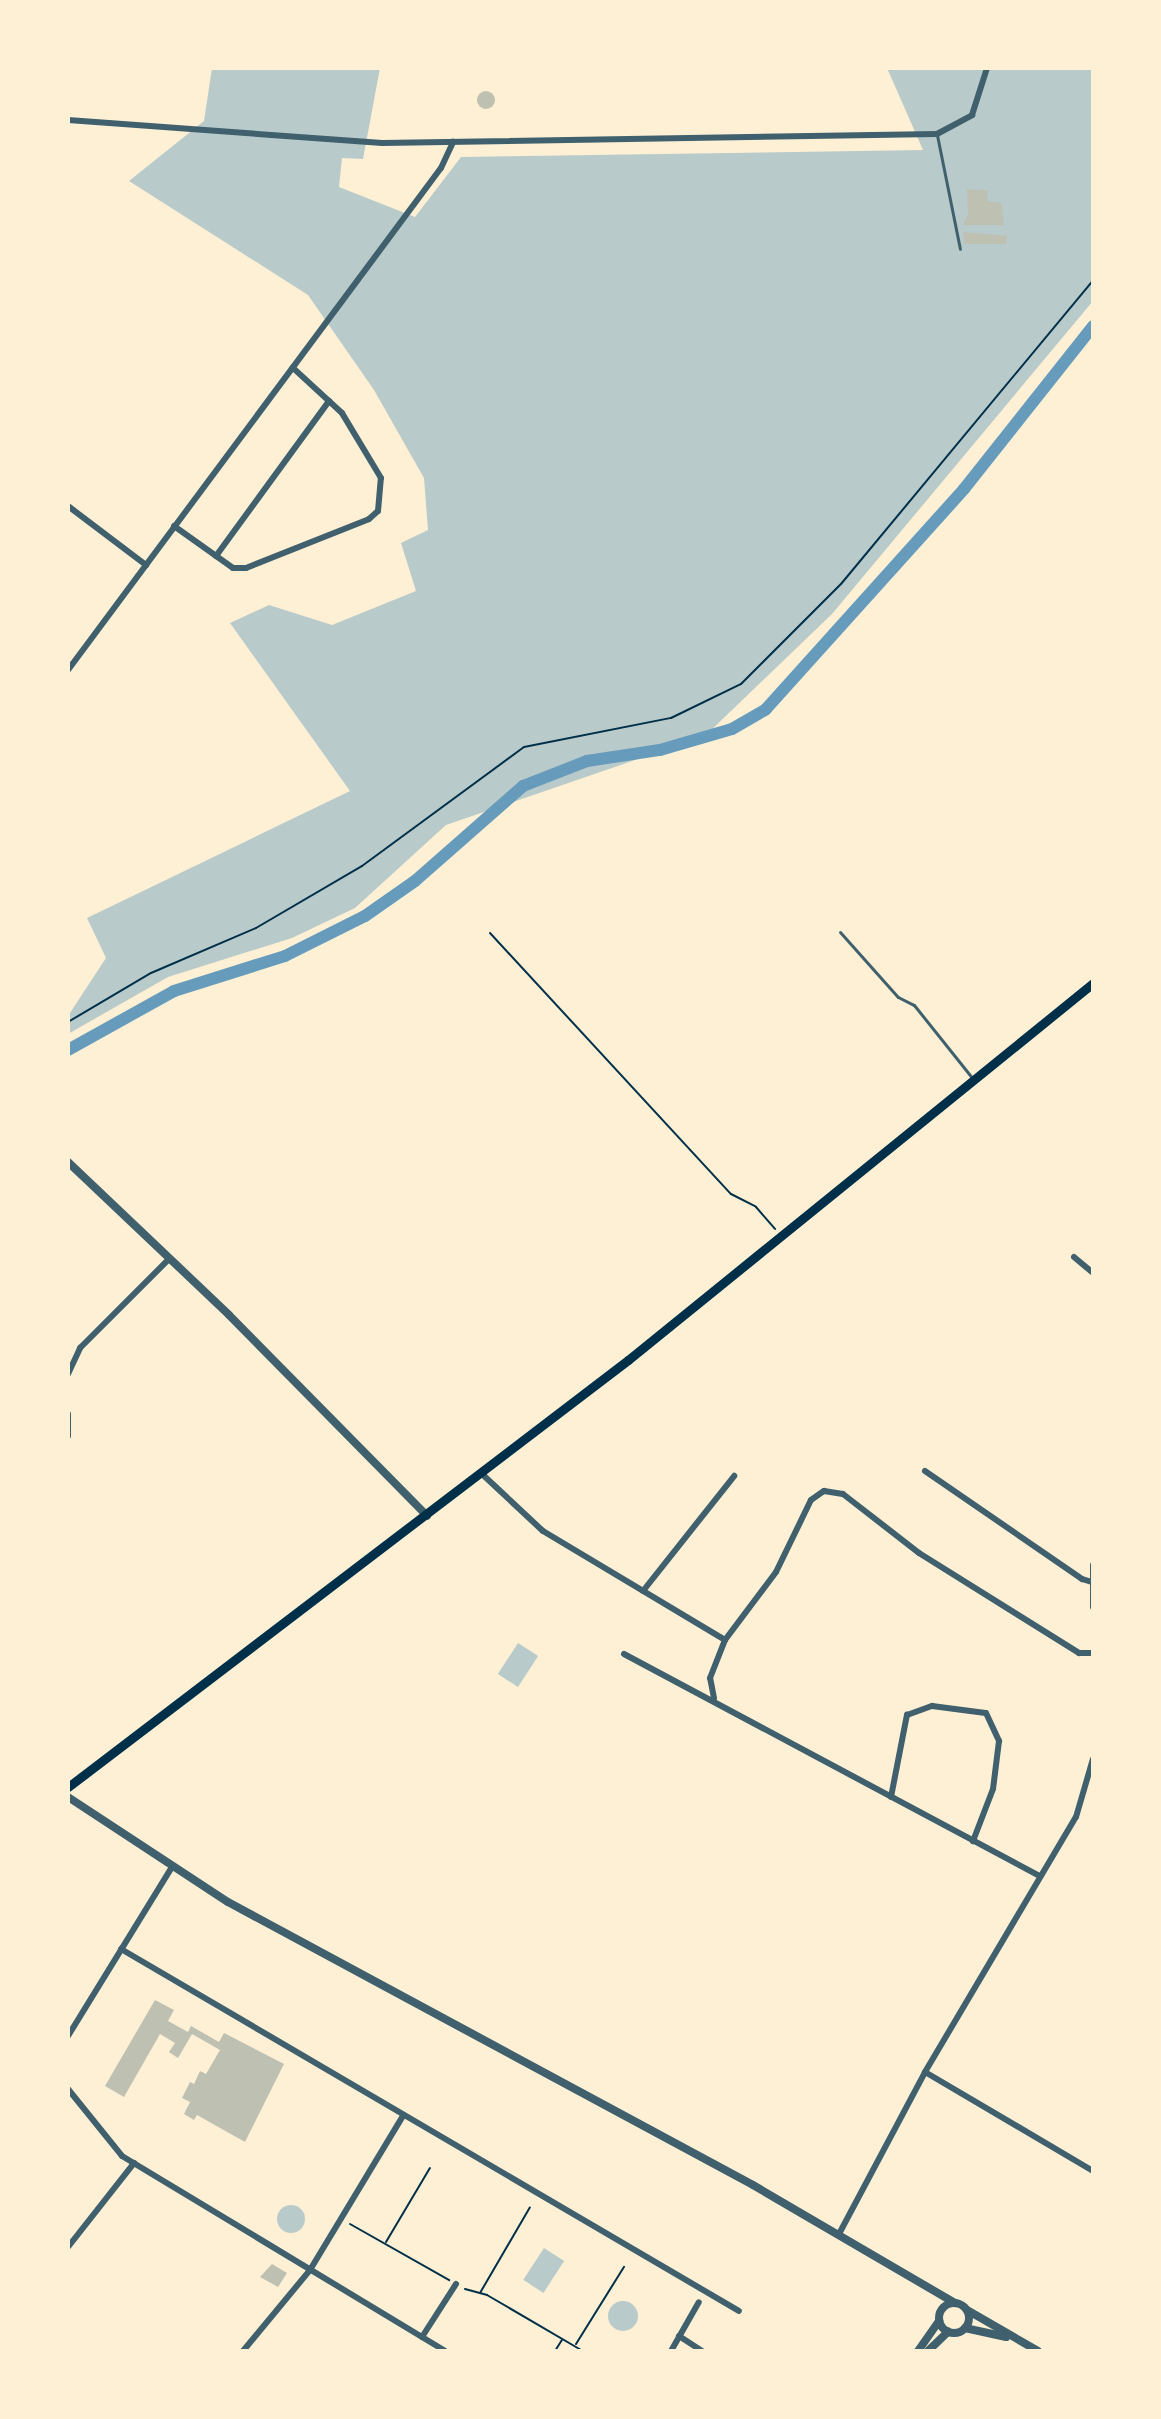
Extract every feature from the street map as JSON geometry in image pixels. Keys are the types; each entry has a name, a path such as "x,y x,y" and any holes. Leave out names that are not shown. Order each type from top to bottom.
{"main road":[{"path":"68,1787 482,1474 1093,983"}],"street":[{"path":"68,120 300,139 453,142 937,134 972,115 987,68"},
{"path":"68,670 441,168 453,142"},
{"path":"174,526 233,568 246,568 369,519 378,511 381,478 342,413 293,368"},
{"path":"216,556 329,401"},
{"path":"68,506 146,565"},
{"path":"68,1162 170,1258 427,1516"},
{"path":"1074,1257 1093,1273"},
{"path":"68,1374 80,1348 170,1258"},
{"path":"68,1414 68,1436"},
{"path":"925,1471 1082,1579 1092,1582"},
{"path":"482,1474 543,1531 725,1640"},
{"path":"643,1591 734,1476"},
{"path":"714,1698 710,1678 725,1640 776,1572 811,1500 824,1491 843,1494 919,1553 1079,1653 1093,1653"},
{"path":"1093,1565 1093,1607"},
{"path":"624,1654 698,1695 714,1698 1040,1876"},
{"path":"891,1797 907,1715 932,1706 986,1713 999,1741 993,1789 973,1841"},
{"path":"839,2234 925,2072 1084,1798 1093,1759"},
{"path":"68,1797 172,1867 839,2234 1034,2349"},
{"path":"68,2036 172,1867"},
{"path":"121,1949 739,2311"},
{"path":"925,2072 1093,2171"},
{"path":"68,2089 110,2146 134,2163 445,2351"},
{"path":"243,2351 310,2270 403,2116"},
{"path":"68,2247 134,2163"},
{"path":"902,2272 932,2296 948,2332"},
{"path":"422,2337 456,2284"},
{"path":"671,2351 699,2302"},
{"path":"918,2351 939,2316 955,2303"},
{"path":"965,2328 967,2310"},
{"path":"928,2351 948,2332 965,2328 990,2329 1034,2349"},
{"path":"679,2336 702,2351"}],"lane":[{"path":"937,134 960,249"},
{"path":"840,932 898,997 914,1005 974,1080"}],"path":[{"path":"68,1022 151,973 256,928 362,866 524,747 671,718 741,684 841,584 1093,281"},
{"path":"490,933 731,1194 756,1207 780,1236"},
{"path":"385,2243 430,2168"},
{"path":"480,2294 530,2207"},
{"path":"575,2346 624,2267"},
{"path":"555,2351 562,2339"}],"shaded area":[{"path":"212,68 380,68 363,159 342,158 339,187 415,217 461,157 923,150 887,68 1093,68 1093,301 832,614 705,736 446,825 355,908 292,938 168,977 68,1034 68,1016 106,958 87,918 350,791 230,623 269,605 332,625 416,591 401,543 428,530 424,478 374,390 308,295 129,181 204,121"},
{"path":"518,1643 538,1656 518,1687 498,1674"},
{"path":"291,2205 301,2209 305,2219 301,2229 291,2233 281,2229 277,2219 281,2209"},
{"path":"544,2248 564,2261 543,2293 523,2280"},
{"path":"623,2301 629,2302 637,2310 637,2322 629,2330 623,2331 617,2330 609,2322 608,2316 609,2310 617,2302"}],"building":[{"path":"482,91 490,91 495,100 493,107 482,109 477,104 477,96"},
{"path":"967,189 988,191 987,201 1001,203 1004,225 963,225 968,215"},
{"path":"963,232 1007,236 1006,244 965,244"},
{"path":"155,2000 174,2010 168,2021 188,2032 191,2026 219,2042 224,2033 284,2064 245,2142 197,2115 194,2120 184,2114 190,2102 182,2098 190,2082 194,2084 200,2071 206,2074 220,2050 192,2034 178,2058 169,2052 175,2043 160,2034 124,2097 105,2086"},
{"path":"272,2264 287,2273 278,2287 260,2277"}],"waterway":[{"path":"68,1050 174,991 285,956 365,916 415,881 523,786 587,761 660,750 732,729 766,709 964,489 1093,326"}]}
